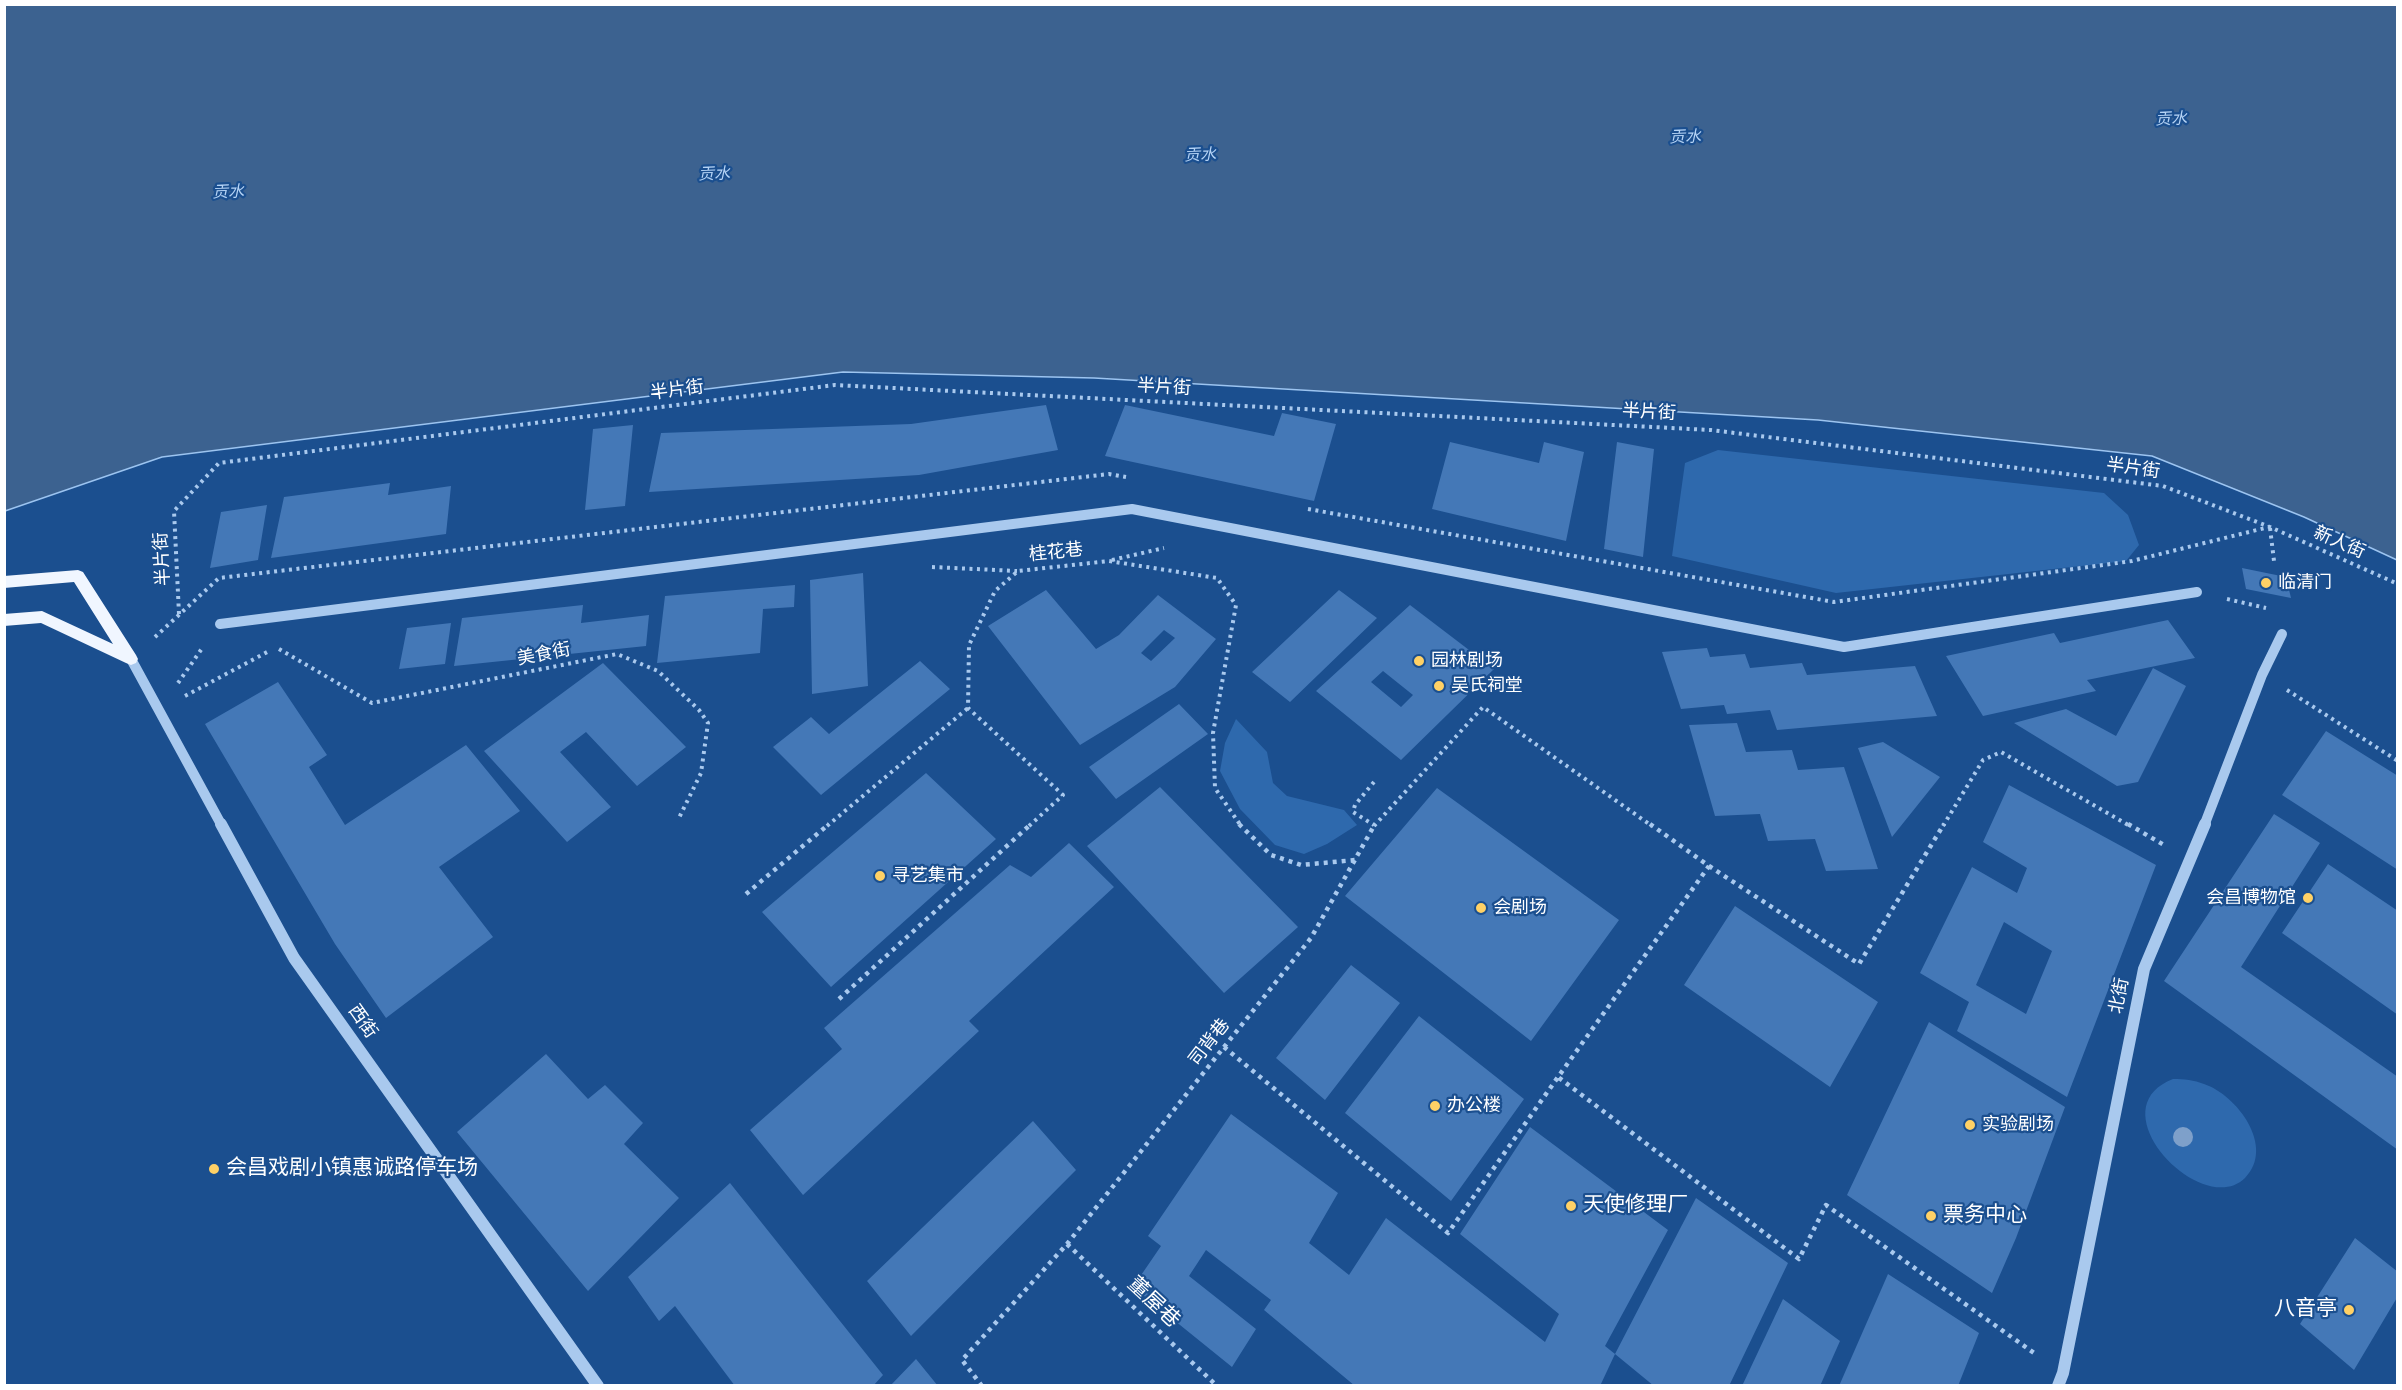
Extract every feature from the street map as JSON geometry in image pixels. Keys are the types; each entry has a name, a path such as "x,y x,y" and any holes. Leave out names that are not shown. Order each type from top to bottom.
{"main road":[{"path":"4,582 78,576 131,659"},
{"path":"4,620 42,617 131,659"}],"street":[{"path":"220,624 1132,509 1844,647 2197,592"},
{"name":"北街","path":"2058,1386 2063,1373 2144,969 2191,860 2262,675 2282,634"},
{"name":"西街","path":"131,659 294,958 598,1386"}],"path":[{"name":"半片街","path":"179,614 174,511 219,463 835,385 1711,430 2163,486 2270,527"},
{"path":"2270,527 2274,561"},
{"name":"新人街","path":"2270,527 2397,584"},
{"name":"桂花巷","path":"968,708 969,645 995,591 1018,571 1109,561 1217,578 1236,605 1213,734 1215,788 1238,823 1271,855 1301,865 1356,860"},
{"path":"2197,592 2269,609"},
{"path":"159,710 220,624"},
{"name":"美食街","path":"276,647 372,703 617,654 658,671 699,710 708,723 701,773 679,818"},
{"path":"2262,675 2397,761"},
{"name":"司背巷","path":"982,1386 962,1360 1067,1244 1311,938 1374,825 1483,707 1709,866"},
{"path":"746,894 968,708 1063,795 839,999"},
{"path":"1224,1047 1448,1233 1709,866 1859,964 1983,760 2001,753 2191,860"},
{"path":"1374,782 1355,805 1353,813 1374,825"},
{"path":"1558,1077 1799,1259 1826,1205 2063,1373"},
{"name":"董屋巷","path":"1067,1244 1217,1386"}],"shaded area":[{"path":"1718,450 2104,493 2128,515 2139,545 2126,561 1836,593 1672,556 1685,463"},
{"path":"1236,719 1267,752 1273,783 1287,796 1344,810 1357,825 1327,844 1304,854 1275,845 1240,809 1220,771 1225,743"},
{"path":"2173,1079 2189,1080 2217,1090 2240,1110 2254,1138 2256,1152 2253,1166 2245,1178 2226,1187 2205,1184 2183,1173 2164,1156 2150,1135 2145,1113 2152,1094"}],"water":[{"name":"贡水","path":"4,5 2397,5 2397,560 2304,517 2152,456 1818,420 1094,378 843,372 162,457 5,511"}],"building":[{"path":"1046,405 1058,450 919,475 649,492 661,433 911,424"},
{"path":"1125,405 1274,436 1282,413 1336,424 1314,501 1105,456"},
{"path":"633,425 625,506 585,510 593,429"},
{"path":"1450,442 1539,463 1544,442 1584,452 1566,541 1432,509"},
{"path":"1617,442 1654,449 1643,557 1604,549"},
{"path":"390,483 388,495 451,486 446,534 271,558 284,497"},
{"path":"267,505 258,560 210,568 221,512"},
{"name":"临清门","path":"2242,568 2286,577 2291,598 2246,589"},
{"path":"863,573 868,686 812,694 810,580"},
{"path":"795,585 794,607 763,609 760,653 657,663 665,596"},
{"path":"1046,590 1096,649 1119,635 1158,595 1216,639 1175,687 1080,745 988,626","holes":["1164,630 1175,638 1151,661 1141,653"]},
{"path":"1339,590 1377,618 1290,702 1252,672"},
{"path":"583,605 581,623 649,615 646,646 454,666 462,618"},
{"name":"吴氏祠堂","path":"1410,605 1494,669 1401,760 1316,691","holes":["1383,671 1413,695 1401,707 1371,682"]},
{"path":"2168,620 2195,658 2087,680 2096,691 1983,716 1946,656 2054,633 2060,643"},
{"path":"451,623 445,664 399,669 407,628"},
{"path":"1707,648 1710,657 1745,654 1750,668 1802,663 1807,675 1915,666 1937,716 1777,730 1770,710 1727,714 1724,705 1681,709 1662,652"},
{"path":"920,661 950,689 821,795 773,747 811,717 829,734"},
{"path":"603,663 686,747 637,786 586,732 560,752 611,807 567,842 484,751"},
{"path":"2153,668 2186,686 2138,782 2117,786 2014,723 2066,709 2116,736"},
{"path":"278,682 327,755 309,767 345,825 466,745 520,811 439,867 493,937 386,1018 335,944 205,724"},
{"path":"1179,704 1208,734 1116,799 1089,767"},
{"path":"1737,723 1746,752 1792,750 1798,770 1844,767 1878,869 1826,871 1815,839 1768,841 1760,814 1715,816 1689,725"},
{"path":"2326,731 2398,776 2398,870 2282,795"},
{"path":"1883,742 1940,777 1892,837 1858,748"},
{"name":"寻艺集市","path":"926,773 996,839 831,987 762,912"},
{"path":"2009,785 2156,865 2067,1097 1957,1031 1969,1002 1920,973 1972,867 2017,893 2027,868 1983,842","holes":["2004,922 2052,951 2026,1014 1976,985"]},
{"path":"1160,787 1298,927 1224,993 1087,846"},
{"name":"会剧场","path":"1437,788 1619,920 1531,1041 1345,896"},
{"path":"2274,814 2320,843 2241,967 2398,1077 2398,1150 2164,981"},
{"path":"1069,843 1114,887 969,1021 979,1031 803,1195 750,1130 842,1049 824,1028 1010,865 1031,877"},
{"path":"2328,864 2398,911 2398,1015 2282,933"},
{"path":"1735,906 1878,1002 1830,1087 1684,985"},
{"path":"1351,965 1400,1003 1325,1100 1276,1058"},
{"name":"办公楼","path":"1419,1016 1524,1099 1451,1201 1345,1113"},
{"name":"实验剧场","path":"1929,1022 2065,1107 2016,1238 1992,1293 1847,1195"},
{"path":"546,1054 588,1099 605,1085 643,1123 624,1144 679,1198 588,1291 457,1132"},
{"path":"1231,1114 1338,1193 1309,1243 1349,1275 1386,1218 1545,1342 1559,1314 1460,1234 1530,1127 1668,1230 1605,1346 1615,1354 1600,1386 1355,1386 1264,1310 1271,1300 1206,1250 1189,1276 1256,1329 1232,1367 1133,1287 1161,1246 1148,1236"},
{"path":"1033,1121 1076,1170 911,1336 867,1281"},
{"path":"730,1183 883,1375 873,1386 735,1386 675,1306 659,1321 628,1277"},
{"path":"1696,1198 1788,1263 1729,1386 1654,1386 1615,1354"},
{"name":"八音亭","path":"2355,1238 2398,1272 2398,1296 2354,1370 2300,1324"},
{"path":"1888,1274 1979,1333 1958,1386 1839,1386"},
{"path":"1783,1299 1840,1341 1820,1386 1742,1386"},
{"path":"916,1359 938,1386 890,1386"}],"place":[{"name":"临清门","path":"2266,583"},
{"name":"园林剧场","path":"1419,661"},
{"name":"吴氏祠堂","path":"1439,686"},
{"name":"寻艺集市","path":"880,876"},
{"name":"会昌博物馆","path":"2308,898"},
{"name":"会剧场","path":"1481,908"},
{"name":"办公楼","path":"1435,1106"},
{"name":"实验剧场","path":"1970,1125"},
{"name":"会昌戏剧小镇惠诚路停车场","path":"214,1169"},
{"name":"天使修理厂","path":"1571,1206"},
{"name":"票务中心","path":"1931,1216"},
{"name":"八音亭","path":"2349,1310"}]}
